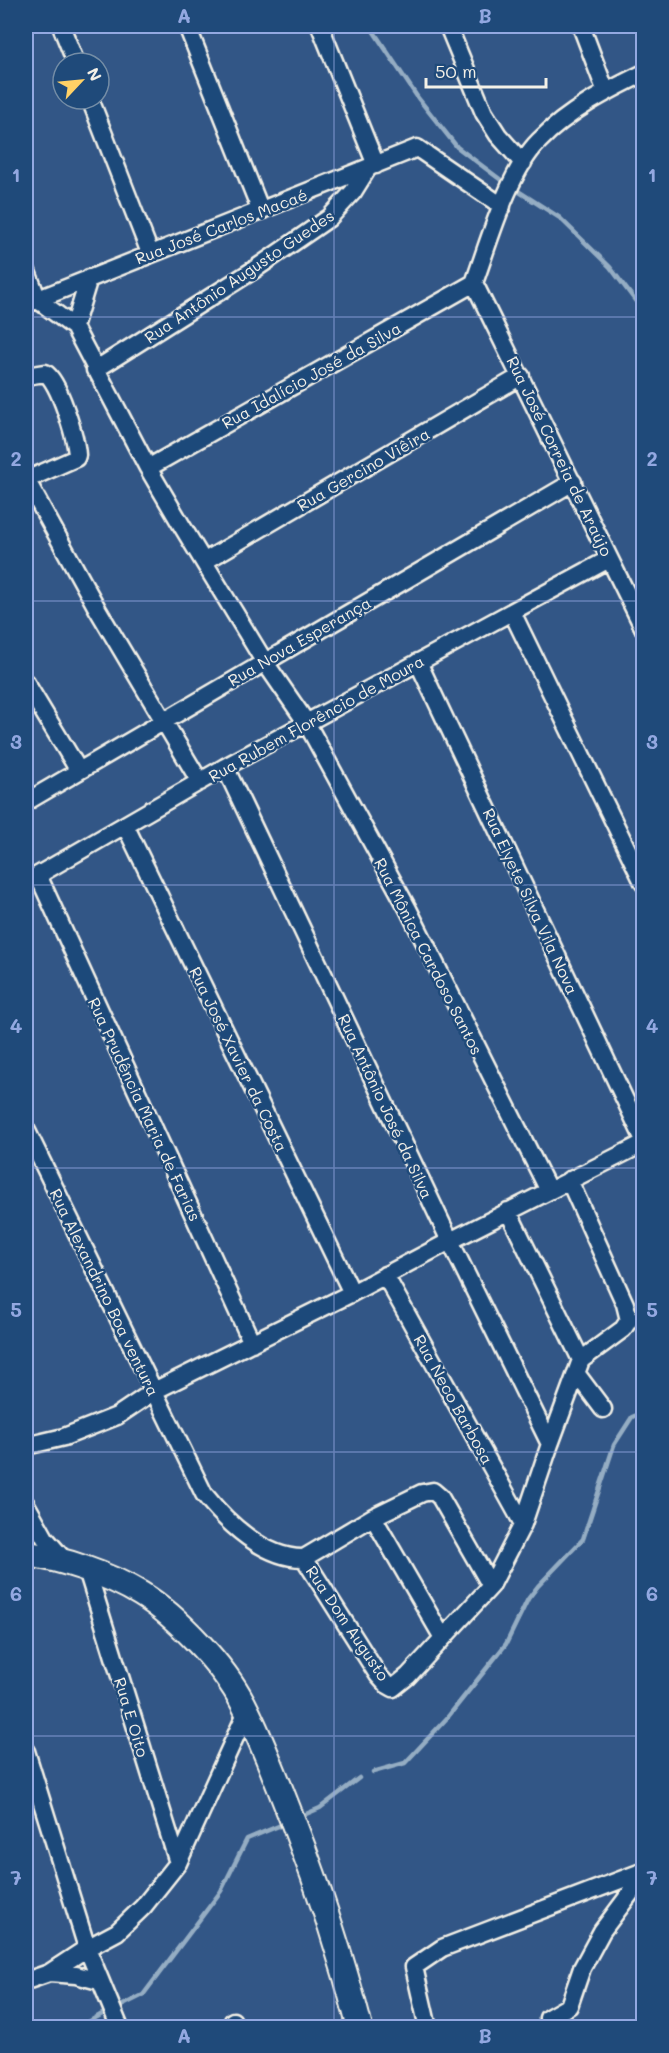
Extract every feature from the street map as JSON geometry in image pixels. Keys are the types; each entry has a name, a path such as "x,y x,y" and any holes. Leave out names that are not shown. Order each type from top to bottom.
{"street":[{"path":"61,26 71,51"},
{"path":"187,26 261,212"},
{"path":"320,26 372,166"},
{"path":"448,26 484,113 498,135 523,163"},
{"path":"580,26 606,92"},
{"path":"474,283 502,206 523,163 537,142 555,126 606,92 644,74"},
{"path":"95,111 150,253"},
{"name":"Rua José Carlos Macaé","path":"32,302 417,148 502,206"},
{"name":"Rua Antônio Augusto Guedes","path":"95,370 252,271 329,218 353,192 372,166"},
{"path":"26,269 32,302 74,327 88,278"},
{"name":"Rua José Correia de Araújo","path":"474,283 644,629"},
{"name":"Rua Idalício José da Silva","path":"148,468 474,283"},
{"name":"Rua Mônica Cardoso Santos","path":"74,327 148,468 264,661 306,722 408,909 549,1191"},
{"path":"26,376 45,373 53,380 77,446 76,458 26,480 200,782"},
{"name":"Rua Gercino Viêira","path":"205,561 521,376"},
{"name":"Rua Nova Esperança","path":"26,802 573,482"},
{"name":"Rua Rubem Florêncio de Moura","path":"32,879 306,722 609,559"},
{"path":"512,612 644,884"},
{"name":"Rua Elyete Silva Vila Nova","path":"418,662 644,1142"},
{"path":"26,683 79,771"},
{"name":"Rua Antônio José da Silva","path":"225,767 450,1241 550,1444"},
{"name":"Rua José Xavier da Costa","path":"125,825 352,1293"},
{"name":"Rua Prudência Maria de Farias","path":"32,879 252,1343"},
{"name":"Rua Alexandrino Boa ventura","path":"26,1129 168,1423"},
{"path":"26,1446 63,1437 117,1416 154,1391 352,1293 644,1142"},
{"path":"569,1180 629,1314 629,1320 623,1329 579,1367"},
{"path":"508,1211 579,1367 603,1409"},
{"name":"Rua Neco Barbosa","path":"385,1275 523,1524"},
{"name":"Rua Dom Augusto","path":"168,1423 204,1494 223,1518 246,1536 275,1552 291,1558 304,1558 378,1675 393,1688 399,1685 491,1586 523,1524 579,1367"},
{"path":"304,1558 373,1517 432,1491 437,1493 491,1586"},
{"path":"26,1504 45,1538 78,1567"},
{"path":"373,1517 443,1638"},
{"path":"26,1554 78,1567 142,1594 174,1619 216,1663 247,1711 309,1862 347,1976 360,2028"},
{"name":"Rua E Oito","path":"78,1567 178,1863"},
{"path":"26,1981 49,1973 117,1932 143,1907 178,1863 247,1711"},
{"path":"26,1751 87,1948 120,2028"},
{"path":"548,2024 569,2006 582,1968 602,1931 644,1873"},
{"path":"428,2028 414,1967 442,1948 644,1873"},
{"path":"49,1973 99,1981"}],"waterway":[{"path":"370,26 418,98 457,147 505,183"},
{"path":"518,191 560,218 610,267 637,303 644,308"},
{"path":"373,1772 405,1763 447,1718 506,1644 528,1599 583,1539 614,1445 632,1417 644,1412"},
{"path":"299,1817 320,1808 359,1778"},
{"path":"123,2005 143,1995 221,1891 247,1839 286,1823"},
{"path":"78,2028 104,2013"}]}
